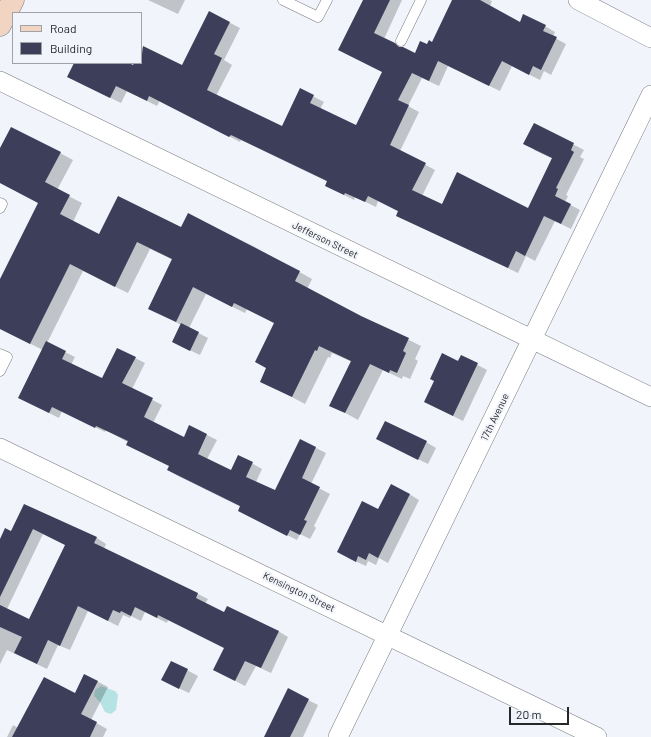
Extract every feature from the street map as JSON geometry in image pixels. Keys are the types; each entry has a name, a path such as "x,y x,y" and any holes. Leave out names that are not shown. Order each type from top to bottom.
{"main road":[{"path":"0,26 13,0"}],"street":[{"path":"578,0 651,38"},
{"name":"Jefferson Street","path":"0,81 651,397"},
{"name":"17th Avenue","path":"338,737 533,340 651,95"},
{"name":"Kensington Street","path":"1,451 388,635 598,737"}],"lane":[{"path":"284,0 318,18 327,0"},
{"path":"401,41 421,0"},
{"path":"0,203 2,204 0,208"},
{"path":"0,354 7,357 0,371"}],"water":[{"path":"101,686 115,691 118,695 116,710 111,714 105,712 100,702 94,696 95,690"}],"building":[{"path":"363,0 390,0 374,33 395,43 399,47 403,47 415,53 420,41 427,44 429,40 432,42 452,0 480,0 520,22 523,14 546,25 543,31 557,37 541,70 533,66 529,75 502,61 489,86 438,61 429,81 412,73 398,100 409,105 390,145 426,163 412,190 442,204 457,172 528,208 552,158 523,144 534,123 574,143 571,150 574,152 556,188 558,189 555,196 571,204 561,224 544,216 525,256 516,251 508,268 396,216 398,211 368,196 365,202 345,193 344,195 325,186 327,181 231,135 229,137 149,96 147,101 116,86 110,98 67,77 74,64 142,64 143,46 182,65 209,11 230,22 214,54 222,58 207,90 282,126 300,88 314,95 310,103 356,125 382,72 338,50"},
{"path":"11,127 61,152 45,182 70,195 60,214 99,234 118,196 181,227 188,213 300,271 295,281 361,316 409,338 403,351 406,353 397,373 390,370 389,373 370,364 345,413 329,406 351,361 319,346 317,351 315,350 292,397 260,382 266,368 255,362 274,323 234,303 232,307 193,287 176,322 148,309 172,259 137,242 115,287 70,264 30,344 0,329 0,279 38,203 0,183 0,148"},
{"path":"181,323 199,332 190,351 172,342"},
{"path":"46,341 66,351 62,359 102,378 117,348 136,357 122,383 153,398 144,417 184,437 189,425 207,434 198,454 231,470 238,455 253,462 246,477 275,490 300,439 316,447 302,478 320,487 304,520 307,521 300,535 290,530 287,536 238,511 240,506 167,470 169,466 126,445 128,441 96,426 95,428 52,407 49,413 18,398"},
{"path":"442,353 458,361 461,355 478,363 453,416 424,402 434,381 430,379"},
{"path":"385,421 427,441 418,460 376,439"},
{"path":"391,484 410,494 378,558 369,553 366,560 358,556 356,562 337,552 362,501 378,509"},
{"path":"24,504 97,537 94,543 198,593 196,598 224,612 227,606 279,631 261,668 245,661 235,681 213,670 224,648 158,615 157,618 135,607 131,616 121,611 120,613 113,610 108,621 78,606 60,646 48,640 37,664 14,653 22,637 0,627 0,605 29,619 65,545 33,529 0,597 0,539 5,528 11,531"},
{"path":"171,661 188,669 179,689 161,680"},
{"path":"84,674 98,681 81,714 97,722 90,737 12,737 44,677 75,693"},
{"path":"288,688 309,699 290,737 264,737"}]}
